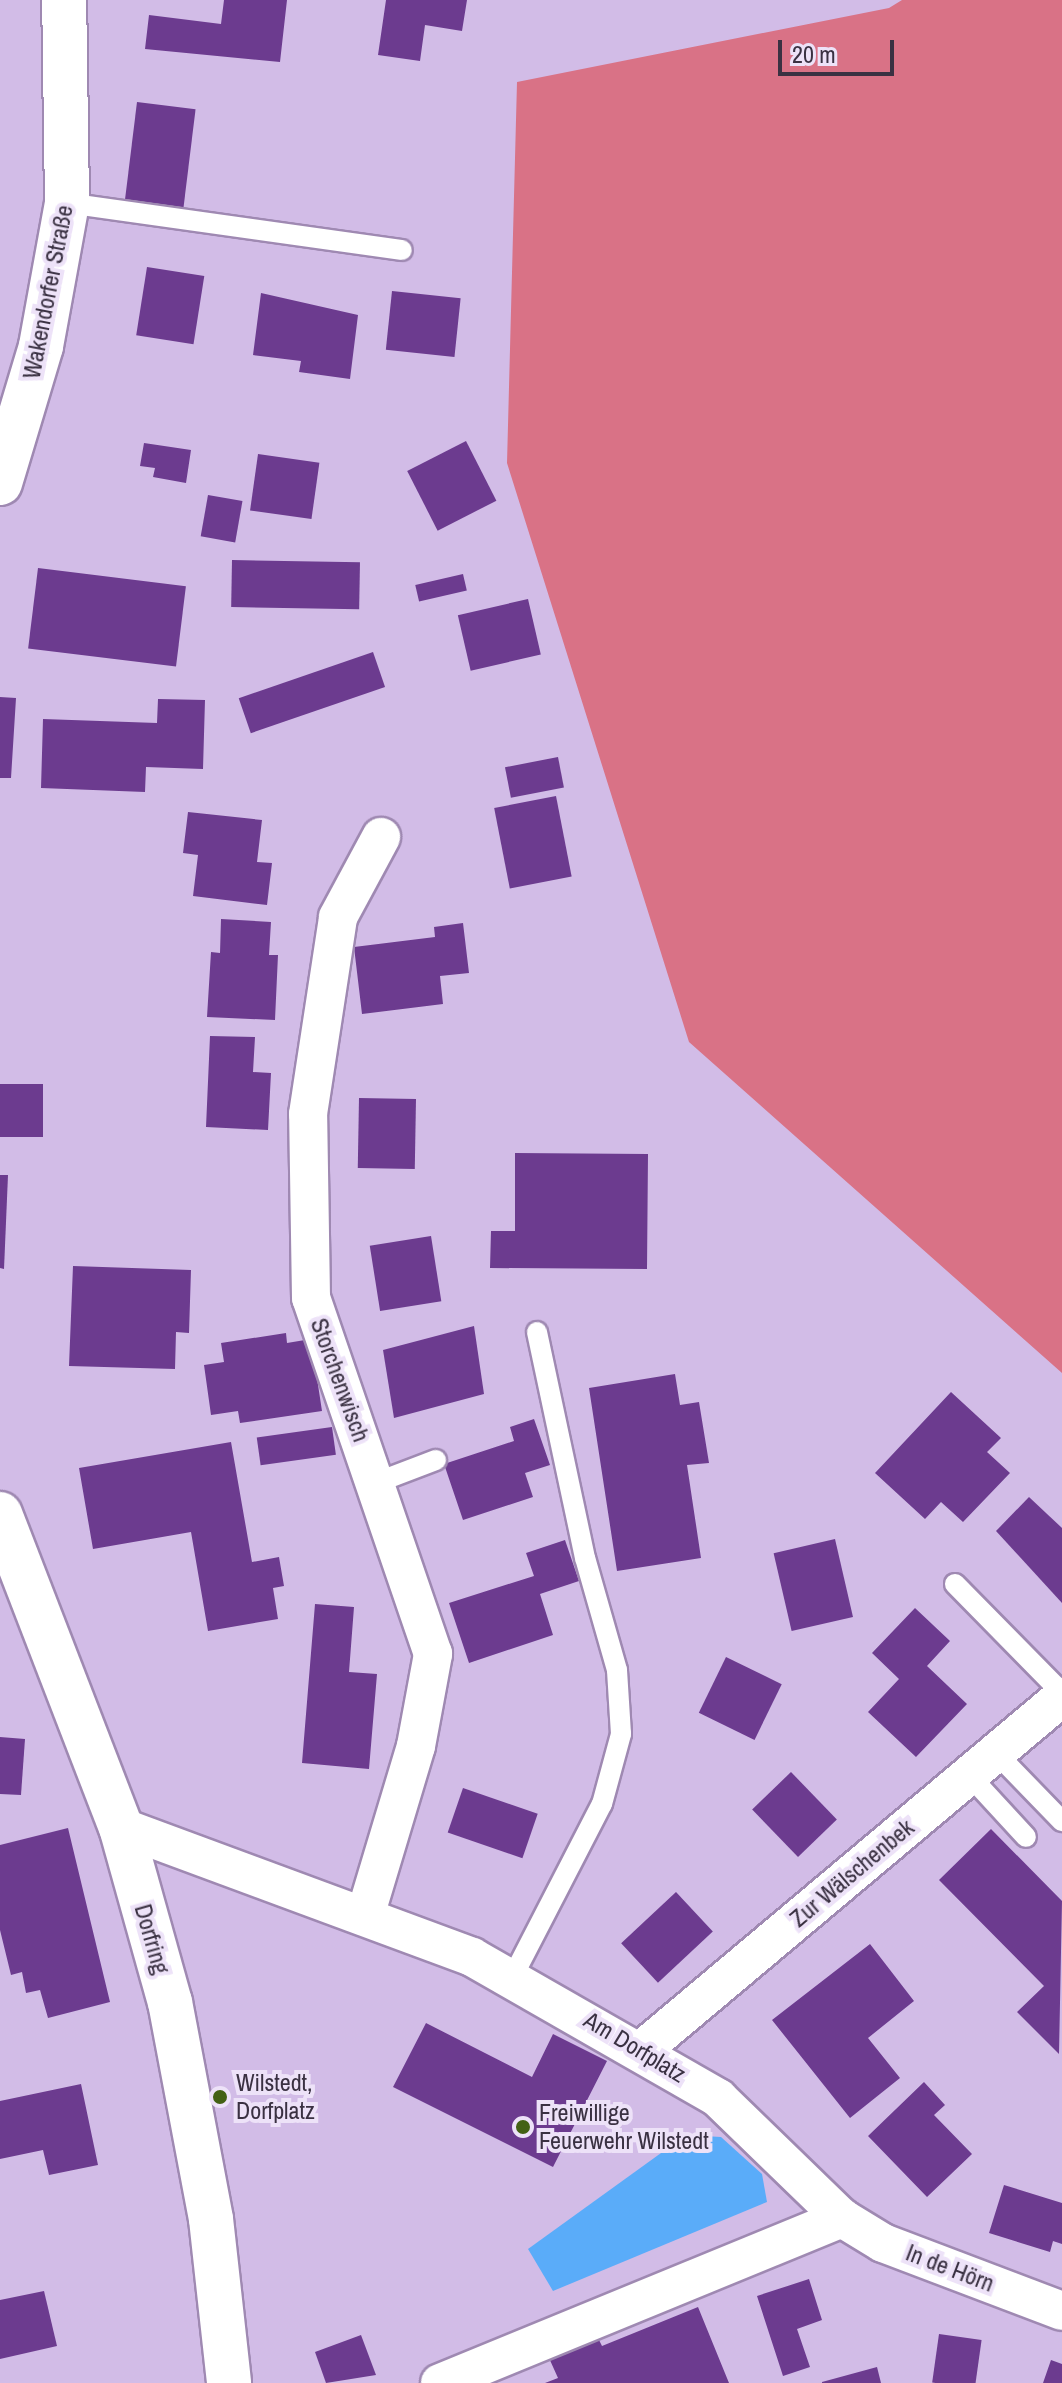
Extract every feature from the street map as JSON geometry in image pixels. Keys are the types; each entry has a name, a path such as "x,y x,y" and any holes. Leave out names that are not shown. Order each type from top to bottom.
{"street":[{"name":"Wakendorfer Straße","path":"0,483 41,346 67,203 64,0"},
{"name":"Storchenwisch","path":"365,1916 416,1746 433,1654 378,1482 311,1298 308,1114 338,917 381,837"},
{"name":"Dorfring","path":"0,1514 121,1827 191,2102 229,2383"},
{"name":"Zur Wälschenbek","path":"643,2049 1062,1695"},
{"name":"Am Dorfplatz","path":"121,1827 365,1916 512,1978 643,2049 718,2098 842,2218"},
{"name":"In de Hörn","path":"842,2218 883,2243 1062,2311"},
{"path":"440,2383 842,2218"}],"lane":[{"path":"67,203 402,250"},
{"path":"512,1978 602,1804 621,1734 617,1670 585,1558 537,1332"},
{"path":"378,1482 436,1460"},
{"path":"955,1584 1062,1695"},
{"path":"983,1764 1062,1821"},
{"path":"983,1764 1026,1837"}],"shaded area":[{"path":"902,0 1062,0 1062,1373 689,1042 507,463 517,82 889,8"}],"water":[{"path":"686,2135 721,2137 762,2174 767,2202 553,2291 528,2249"}],"building":[{"path":"224,0 287,0 280,62 145,49 149,15 221,24"},
{"path":"386,0 467,0 462,31 425,25 420,61 378,55"},
{"path":"137,102 196,109 183,215 124,208"},
{"path":"147,267 204,276 193,344 136,335"},
{"path":"392,291 461,298 454,357 386,350"},
{"path":"261,293 358,315 350,379 299,372 301,361 253,355"},
{"path":"466,441 496,501 438,531 407,471"},
{"path":"144,443 191,450 186,483 153,477 155,468 140,466"},
{"path":"258,454 319,463 311,519 250,510"},
{"path":"208,495 242,501 235,542 201,536"},
{"path":"232,560 360,562 359,609 231,607"},
{"path":"38,568 186,586 176,667 28,648"},
{"path":"463,574 467,591 419,602 415,585"},
{"path":"528,599 541,655 471,671 458,615"},
{"path":"373,652 385,687 251,733 239,698"},
{"path":"0,697 16,698 11,778 0,778"},
{"path":"158,699 205,700 203,769 146,767 145,792 41,788 43,719 157,723"},
{"path":"558,757 564,787 511,798 505,767"},
{"path":"556,796 572,876 510,889 494,808"},
{"path":"188,812 262,820 257,862 272,863 267,905 193,896 198,855 183,853"},
{"path":"221,919 271,922 269,955 278,955 275,1020 207,1017 211,952 220,953"},
{"path":"463,923 469,973 440,976 443,1004 362,1014 354,947 435,937 434,927"},
{"path":"210,1036 255,1037 253,1072 271,1073 268,1130 206,1127"},
{"path":"0,1084 43,1084 43,1137 0,1137"},
{"path":"359,1098 416,1099 415,1169 358,1168"},
{"path":"515,1153 648,1154 647,1269 490,1268 491,1231 515,1231"},
{"path":"0,1175 8,1175 4,1269 0,1268"},
{"path":"431,1236 441,1301 380,1311 370,1246"},
{"path":"73,1266 191,1270 189,1333 176,1332 175,1369 69,1366"},
{"path":"474,1326 484,1394 394,1418 383,1350"},
{"path":"286,1333 287,1343 311,1339 322,1411 240,1423 238,1411 211,1415 204,1365 224,1362 221,1343"},
{"path":"675,1374 680,1405 699,1402 709,1463 687,1465 701,1558 617,1571 589,1388"},
{"path":"951,1392 1001,1438 987,1452 1010,1473 963,1522 941,1502 925,1519 875,1473"},
{"path":"534,1419 550,1465 525,1473 533,1497 463,1520 444,1464 514,1441 510,1427"},
{"path":"332,1427 336,1455 261,1465 257,1438"},
{"path":"231,1442 252,1562 279,1557 284,1586 273,1588 278,1619 208,1631 191,1532 93,1549 79,1468"},
{"path":"1029,1497 1062,1528 1062,1603 996,1531"},
{"path":"835,1539 853,1617 792,1631 774,1553"},
{"path":"565,1540 579,1581 540,1594 553,1635 469,1663 449,1603 534,1576 526,1553"},
{"path":"315,1604 354,1607 349,1672 377,1674 369,1769 302,1763"},
{"path":"915,1608 950,1641 927,1666 967,1704 916,1757 868,1712 899,1679 872,1653"},
{"path":"726,1657 782,1684 755,1740 699,1713"},
{"path":"0,1737 25,1739 21,1795 0,1794"},
{"path":"791,1772 837,1819 798,1857 752,1810"},
{"path":"463,1788 538,1814 522,1858 448,1832"},
{"path":"68,1828 110,2002 48,2018 40,1990 26,1993 22,1972 11,1975 0,1930 0,1845"},
{"path":"991,1829 1062,1901 1059,2054 1017,2012 1044,1986 939,1880"},
{"path":"676,1892 713,1931 658,1983 621,1943"},
{"path":"870,1944 914,2001 868,2038 900,2078 850,2118 772,2020"},
{"name":"Freiwillige Feuerwehr Wilstedt","path":"426,2023 532,2077 553,2034 607,2061 553,2167 393,2087"},
{"path":"924,2082 945,2105 934,2115 972,2154 927,2197 868,2136"},
{"path":"81,2084 98,2165 49,2175 43,2150 0,2159 0,2101"},
{"path":"1004,2185 1062,2203 1062,2244 1053,2241 1050,2252 989,2233"},
{"path":"809,2279 822,2320 797,2329 810,2367 783,2376 757,2296"},
{"path":"44,2291 57,2346 0,2359 0,2300"},
{"path":"698,2307 729,2383 545,2383 558,2378 549,2358 598,2338 602,2346"},
{"path":"939,2334 982,2340 976,2383 932,2383"},
{"path":"361,2335 376,2375 326,2383 315,2352"},
{"path":"1051,2360 1062,2364 1062,2383 1043,2383"},
{"path":"877,2367 881,2383 822,2383 822,2382"}],"place":[{"name":"Wilstedt, Dorfplatz","path":"220,2097"},
{"name":"Freiwillige Feuerwehr Wilstedt","path":"523,2127"}]}
